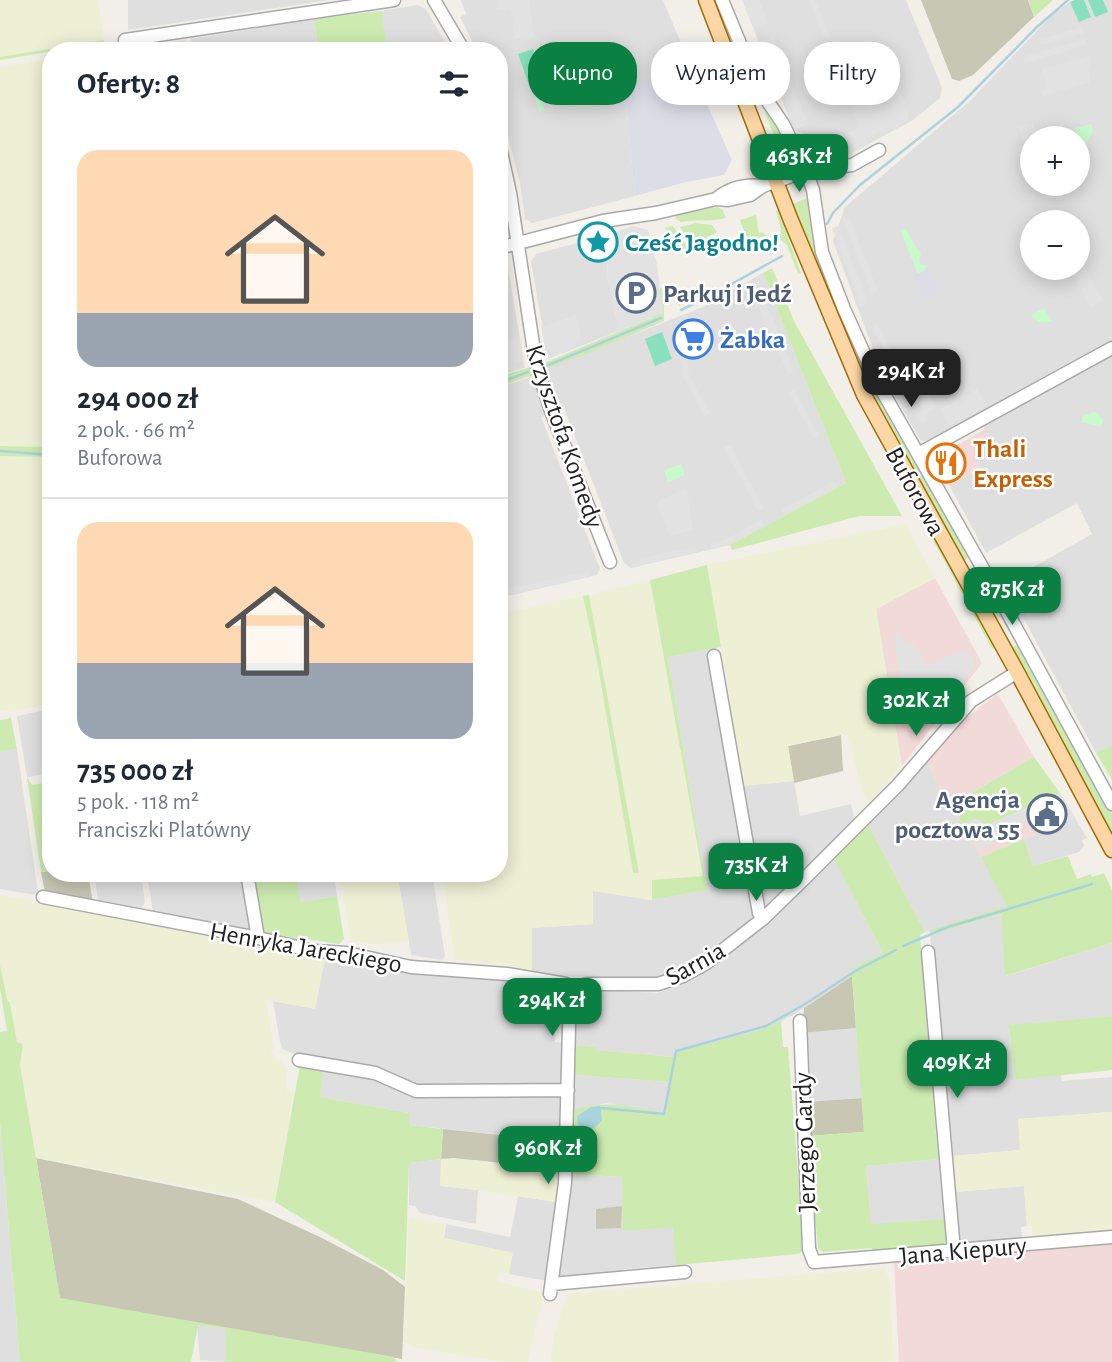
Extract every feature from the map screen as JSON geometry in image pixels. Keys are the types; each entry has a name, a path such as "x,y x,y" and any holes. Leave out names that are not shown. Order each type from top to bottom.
{"main road":[{"name":"Buforowa","path":"706,0 769,184 864,395 1112,850"}],"street":[{"path":"125,40 394,0"},
{"path":"434,0 459,42"},
{"name":"Buforowa","path":"722,0 758,87 788,133 806,171 813,190 817,231 827,267 876,380 1112,804"},
{"path":"508,246 603,221 656,213 716,199 724,192 751,184 769,184 806,171 852,165 879,150"},
{"name":"Krzysztofa Komedy","path":"508,184 536,365 551,411 610,562"},
{"path":"918,454 1112,348"},
{"path":"714,656 759,913 764,918"},
{"name":"Sarnia","path":"570,988 588,984 649,986 675,979 705,964 764,918 898,785 971,701 1017,672"},
{"path":"249,882 258,938"},
{"name":"Henryka Jareckiego","path":"43,898 314,951 347,953 436,970 507,974 566,984 570,988"},
{"path":"928,953 954,1251"},
{"path":"570,988 565,1182 551,1289 685,1272"},
{"name":"Jerzego Gardy","path":"800,1021 808,1249 814,1262"},
{"path":"299,1060 375,1073 416,1091 568,1090"},
{"name":"Jana Kiepury","path":"814,1262 1112,1237"}],"shaded area":[{"path":"0,0 98,0 104,40 42,42 42,50 0,57"},
{"path":"128,0 330,0 128,30"},
{"path":"461,0 663,0 680,42 651,42 651,79 637,82 637,42 528,42 528,105 626,105 635,196 532,223 525,219 520,183 508,136 508,42 472,42 460,17 466,14"},
{"path":"496,0 529,0 534,36 515,39 511,8 498,10"},
{"path":"742,0 906,0 942,88 940,98 913,120 839,160 830,144 794,130 784,105 790,105 790,42 759,42"},
{"path":"742,0 759,0 768,23 754,28"},
{"path":"809,0 815,0 830,36 824,38"},
{"path":"921,0 1028,0 1034,17 973,75 959,81 952,79"},
{"path":"1073,0 1112,0 1112,745 1096,753 1003,584 1092,534 1077,503 986,553 949,485 980,469 972,453 992,442 976,414 928,440 921,441 883,376 833,241 845,207 971,100 1053,14"},
{"path":"417,5 426,9 445,42 386,42 382,11"},
{"path":"314,19 318,42 191,42 191,39"},
{"path":"1082,27 1084,33 1041,45 1040,39"},
{"path":"773,37 775,42 760,42"},
{"path":"1085,39 1086,45 1025,64 1023,57"},
{"path":"1089,55 1090,82 1043,96 1041,91 1047,89 1042,69"},
{"path":"42,60 42,447 0,446 0,67"},
{"path":"651,78 651,105 708,105 732,160 724,175 635,196 626,105 637,105 637,81"},
{"path":"790,79 808,124 795,129 785,105 790,105"},
{"path":"900,94 906,103 903,105 909,115 909,121 883,136 880,131 866,139 868,144 851,153 842,137 860,127 851,105 900,105"},
{"path":"849,217 878,291 872,294 843,219"},
{"name":"Parkuj i Jedź","path":"633,226 648,230 657,264 663,313 619,331 607,274 610,234"},
{"path":"838,226 868,303 861,306 832,228"},
{"path":"610,234 607,274 619,331 548,359 531,262 536,254"},
{"path":"508,268 525,368 508,373"},
{"path":"929,269 938,293 922,300 912,276"},
{"path":"763,273 846,483 730,545 631,568 624,563 564,408 541,417 600,569 597,575 508,596 508,384 703,307"},
{"path":"1090,277 1103,300 1091,307 1076,280 1090,280"},
{"path":"762,299 773,318 794,372 788,374 757,302"},
{"path":"576,315 581,339 575,342 576,348 555,356 553,350 546,352 541,327"},
{"path":"877,323 910,389 904,391 872,325"},
{"path":"518,336 523,360 515,364 517,369 508,372 508,339"},
{"path":"680,354 686,354 689,375 710,414 705,417 684,378"},
{"path":"925,388 936,408 925,414 928,420 922,423 917,414 923,410 919,402 912,405 908,397"},
{"path":"794,389 819,436 814,438 789,392"},
{"path":"977,389 987,406 949,426 941,409"},
{"path":"985,429 992,442 972,454 981,468 949,485 936,457"},
{"path":"730,445 748,479 743,482 724,447"},
{"path":"0,456 42,457 42,705 0,711"},
{"path":"749,481 764,508 758,511 744,484"},
{"path":"834,481 837,487 784,515 781,510"},
{"path":"687,488 693,530 670,536 657,502"},
{"path":"761,520 764,526 730,544 712,549 710,543 727,539"},
{"path":"906,524 935,578 876,609 902,766 869,803 862,791 847,734 788,746 794,781 741,786 707,565"},
{"path":"696,546 697,552 631,567 630,561"},
{"path":"589,571 590,577 508,595 508,589"},
{"path":"935,578 982,663 902,766 876,609"},
{"path":"650,580 703,876 653,880 652,900 593,891 593,924 532,928 532,969 454,959 444,882 508,882 508,612 583,596 598,666 633,873 638,872 589,595"},
{"path":"898,632 908,645 914,642 926,664 935,663 963,650 973,656 975,668 963,679 965,681 956,692 958,694 938,720 921,711 909,721 897,660 894,633"},
{"path":"710,649 756,916 717,946 671,975 649,979 532,975 531,928 593,924 593,891 652,900 707,890 668,657"},
{"path":"996,695 1034,757 952,804 943,789 940,790 927,761 961,722"},
{"path":"42,711 42,774 27,777 17,716"},
{"path":"841,735 843,771 794,783 788,746"},
{"path":"17,749 38,892 36,895 0,889 0,752"},
{"path":"927,761 940,789 943,789 952,804 1008,906 925,932 868,824"},
{"path":"794,781 800,816 851,804 855,820 762,910 741,786"},
{"path":"1060,793 1075,818 981,857 963,825 976,818 987,825"},
{"path":"1060,793 1075,818 1056,826 1047,811 992,835 995,843 979,851 965,824 976,818 987,825"},
{"path":"1075,818 1087,838 1082,840 1084,846 1079,852 1033,866 1024,839"},
{"path":"834,859 883,953 854,968 852,976 772,1026 675,1057 595,1050 596,1047 573,1045 576,1004 581,995 601,990 657,993 683,984 714,966 772,920"},
{"path":"43,882 90,882 93,903 45,893"},
{"path":"95,882 142,882 145,903 141,908 98,900"},
{"path":"148,882 246,882 254,931 153,913"},
{"path":"298,882 335,882 337,896 301,902"},
{"path":"341,882 399,882 409,941 372,944 350,940"},
{"path":"399,882 433,882 445,956 442,960 411,955"},
{"path":"0,895 325,958 315,1009 266,1000 274,1048 270,1052 283,1063 287,1071 287,1091 294,1092 275,1202 36,1158 20,1065 23,1044 17,1043 0,965"},
{"path":"1001,914 1006,976 1112,943 1112,1016 1009,1026 1015,1080 1061,1075 1062,1081 1112,1077 1112,1112 1018,1119 1021,1150 953,1156 930,935"},
{"path":"325,958 349,964 351,958 440,976 486,977 554,987 555,1042 563,1043 559,1141 409,1125 409,1113 320,1097 322,1059 294,1054 283,1049 273,1001 315,1008"},
{"path":"852,976 856,1028 802,1033 804,1008"},
{"path":"856,1028 862,1098 806,1102 802,1033"},
{"path":"573,1075 671,1082 667,1113 606,1103 573,1110"},
{"path":"862,1098 864,1132 807,1136 806,1102"},
{"path":"1112,1112 1112,1234 1033,1241 1032,1226 1027,1226 1024,1186 956,1192 953,1156 1020,1150 1018,1119"},
{"path":"0,1123 6,1196 20,1362 0,1362"},
{"path":"443,1129 559,1141 558,1170 475,1160 441,1159"},
{"path":"36,1158 238,1199 383,1270 405,1287 402,1359 60,1299"},
{"path":"454,1158 558,1170 556,1202 440,1186 441,1159"},
{"path":"441,1159 441,1186 478,1190 476,1224 420,1213 415,1206 409,1205 409,1163"},
{"path":"938,1159 944,1219 871,1225 866,1166"},
{"path":"569,1174 622,1177 674,1227 676,1265 624,1269 624,1272 547,1281 509,1274 512,1253 444,1238 446,1224 510,1237 518,1196 566,1204"},
{"path":"1024,1186 1027,1226 1021,1227 1022,1238 964,1243 960,1241 956,1192"},
{"path":"622,1206 621,1228 596,1229 596,1209"},
{"path":"409,1218 446,1224 444,1238 513,1253 509,1274 499,1272 496,1281 544,1293 528,1362 504,1362 416,1348 403,1342"},
{"path":"1112,1242 1112,1362 899,1362 894,1260"},
{"path":"884,1268 889,1278 894,1362 550,1362 554,1336 567,1294"},
{"path":"197,1325 226,1329 226,1362 200,1360"}],"green space":[{"path":"1028,0 1053,0 1034,17"},
{"path":"1084,0 1091,17 1079,22 1070,2"},
{"path":"1088,0 1103,0 1108,12 1095,17"},
{"path":"382,11 386,42 318,42 314,19"},
{"path":"42,50 42,53 0,60 0,57"},
{"path":"528,51 528,82 518,54"},
{"path":"537,105 543,105 544,111 539,112"},
{"path":"764,105 782,132 781,135 784,134 785,141 778,145 762,106"},
{"path":"810,197 819,259 969,552 964,561 879,413 844,334 797,216 799,214 796,214 792,204"},
{"path":"716,207 722,209 726,218 681,222 675,215"},
{"path":"778,209 801,273 798,274 787,245 780,239 781,229 776,211"},
{"path":"756,215 759,233 763,232 767,236 748,240 740,220"},
{"path":"696,223 712,225 717,232 691,246 680,227"},
{"path":"673,226 687,247 678,253 670,251 665,227"},
{"path":"906,228 921,253 921,264 927,266 918,274 900,230"},
{"path":"772,268 795,323 902,516 859,516 732,550 730,545 846,483 763,273"},
{"path":"713,287 715,290 679,306 678,294 681,290 698,291"},
{"path":"661,288 664,291 664,321 543,370 542,364 651,318 634,293"},
{"path":"1044,308 1052,321 1040,322 1031,315"},
{"path":"662,332 672,359 655,366 645,339"},
{"path":"530,367 533,375 508,384 508,374"},
{"path":"1093,412 1103,420 1101,427 1081,422 1084,414"},
{"path":"0,446 42,447 42,457 0,456"},
{"path":"681,464 685,475 668,482 664,470"},
{"path":"920,516 926,519 995,647 992,649"},
{"path":"707,565 721,647 668,657 707,890 652,900 652,880 703,876 650,580"},
{"path":"589,595 639,873 633,873 598,666 583,596"},
{"path":"1018,644 1112,814 1112,839 1032,684 1034,683 1012,648"},
{"path":"11,718 17,749 0,752 0,720"},
{"path":"1112,745 1112,780 1096,753"},
{"path":"1034,757 1060,793 987,825 976,819 963,825 952,804"},
{"path":"27,777 32,785 42,783 42,872"},
{"path":"868,824 925,932 920,935 938,1159 866,1166 871,1224 944,1219 946,1240 943,1245 822,1252 818,1248 807,1136 864,1132 852,976 853,968 883,953 834,859"},
{"path":"1024,839 1033,866 1068,856 1077,879 1104,873 1112,890 1112,943 1005,976 1001,914 930,935 930,930 1007,906 981,857"},
{"path":"252,882 298,882 301,902 337,896 344,939 339,944 307,939 307,944 260,933"},
{"path":"0,965 17,1042 23,1044 20,1065 60,1298 394,1357 397,1362 226,1362 226,1329 198,1325 191,1362 20,1362 0,1123 0,1032 7,1031 0,988"},
{"path":"1112,1016 1112,1070 1015,1080 1009,1025"},
{"path":"781,1021 783,1047 788,1047 804,1249 799,1254 676,1265 673,1227 623,1231 622,1177 569,1174 573,1110 608,1105 666,1113 671,1082 573,1075 573,1045 596,1047 596,1050 674,1057 680,1051 757,1031"},
{"path":"300,1065 323,1069 320,1097 409,1113 409,1125 443,1129 441,1159 409,1163 405,1281 275,1202"}],"water":[{"path":"600,1106 600,1123 589,1130 579,1129 577,1116 591,1107"}],"waterway":[{"path":"827,224 833,213 860,185 958,107 1037,27 1068,0"},
{"path":"681,310 782,256"},
{"path":"546,366 661,318"},
{"path":"508,380 528,372"},
{"path":"0,451 42,454"},
{"path":"903,946 948,927 1092,884"},
{"path":"601,1108 664,1114 676,1051 766,1026 857,970 896,950"}],"place":[{"name":"Cześć Jagodno!","path":"598,242"},
{"name":"Parkuj i Jedź","path":"636,293"},
{"name":"Żabka","path":"693,339"},
{"name":"Thali Express","path":"946,463"},
{"name":"Agencja pocztowa 55","path":"1047,814"}]}
